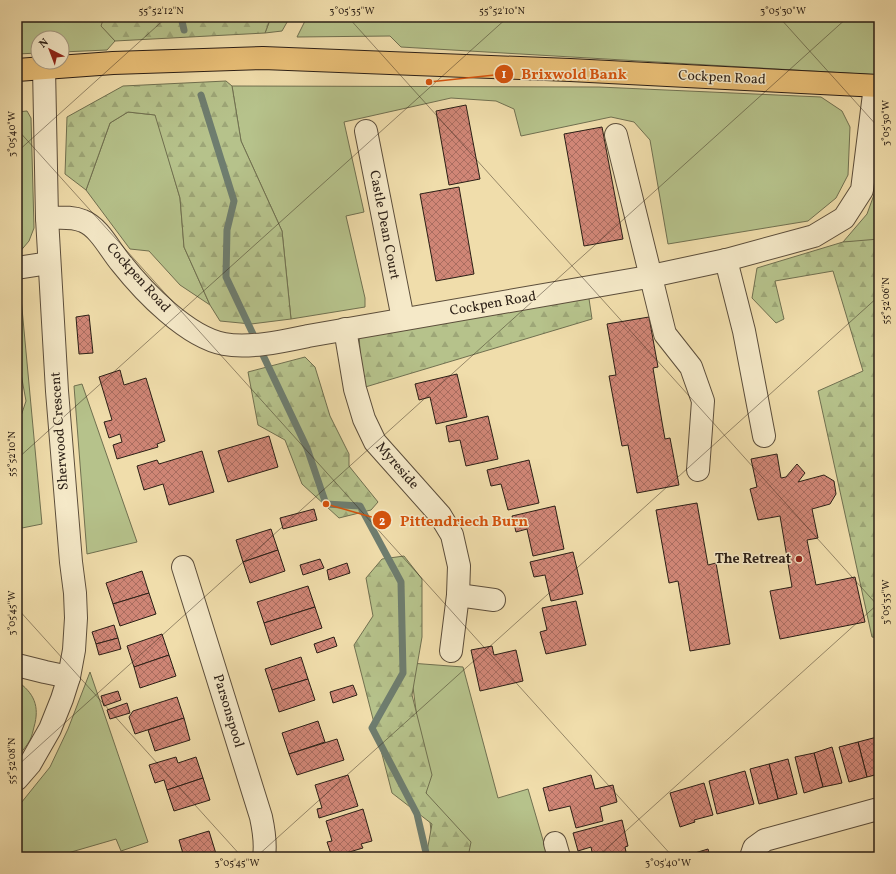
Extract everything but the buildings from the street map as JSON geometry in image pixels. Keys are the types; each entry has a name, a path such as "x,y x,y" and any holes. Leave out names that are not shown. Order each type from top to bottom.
{"main road":[{"name":"Cockpen Road","path":"70,66 113,63 263,58 562,70 877,86"},
{"name":"Cockpen Road","path":"17,70 30,69"}],"street":[{"name":"Sherwood Crescent","path":"17,779 30,764 50,729 62,699 74,650 76,618 57,391 49,263 44,70"},
{"name":"Cockpen Road","path":"47,218 74,218 84,221 94,228 121,264 151,297 189,329 204,337 224,344 244,346 286,341 651,276 726,260 814,236 844,218 862,190 877,86"},
{"name":"Castle Dean Court","path":"366,131 403,320"},
{"path":"616,135 665,334 691,368 703,401 698,470"},
{"path":"726,260 744,331 764,436"},
{"path":"17,268 49,263"},
{"name":"Myreside","path":"345,330 355,389 364,419 375,442 440,515 452,535 459,566 458,595 451,651"},
{"name":"Parsonspool","path":"183,567 261,817 264,834 264,857"},
{"path":"458,595 494,600"},
{"path":"17,666 68,677"},
{"path":"751,857 754,848 765,840 878,809"}],"green space":[{"path":"17,17 104,17 102,26 115,41 107,50 70,52 70,30 30,30 30,53 17,54"},
{"path":"104,17 271,17 265,33 115,41 101,26"},
{"path":"271,17 290,17 282,31 265,33"},
{"path":"307,17 879,17 879,75 401,47 390,36 297,37"},
{"path":"226,81 232,86 241,141 282,231 291,319 251,324 220,321 210,305 184,247 180,198 155,115 128,112 110,123 86,190 65,174 67,117 123,86"},
{"path":"232,86 599,87 821,97 842,111 850,127 848,175 836,198 808,221 668,244 650,140 634,122 611,117 521,136 514,109 496,101 451,98 344,122 364,212 346,216 365,298 365,307 291,319 282,231 241,141"},
{"path":"27,111 31,118 34,228 29,241 18,254 17,112"},
{"path":"128,112 156,115 180,198 184,247 210,305 180,285 149,251 130,249 86,190 110,123"},
{"path":"879,181 879,241 843,242 867,214"},
{"path":"879,239 879,638 872,637 818,391 863,371 833,271 775,281 784,319 776,323 752,298 757,268 843,242"},
{"path":"20,287 42,524 17,529 17,428 26,401 17,352 17,288"},
{"path":"588,292 592,319 362,388 359,333"},
{"path":"305,357 315,367 330,416 349,454 349,466 378,502 371,510 339,518 302,484 285,440 258,425 248,372"},
{"path":"82,384 137,542 87,554 74,386"},
{"path":"404,556 422,579 422,637 412,695 432,775 426,793 471,842 468,857 426,857 432,824 392,793 354,645 373,616 366,578 382,559"},
{"path":"410,663 463,667 498,798 528,789 548,857 429,857 431,830"},
{"path":"90,672 148,842 121,851 116,839 54,857 17,857 17,808 50,767 68,729"},
{"path":"17,681 28,690 34,701 36,706 36,719 31,738 17,758"}],"waterway":[{"path":"181,17 184,30"},
{"path":"201,95 234,201 227,230 226,277 307,448 326,504 360,506 401,582 403,673 372,728 417,814 427,857"}],"place":[{"name":"Brixwold Bank","path":"429,82"},
{"name":"Pittendriech Burn","path":"326,504"},
{"name":"The Retreat","path":"799,559"}]}
